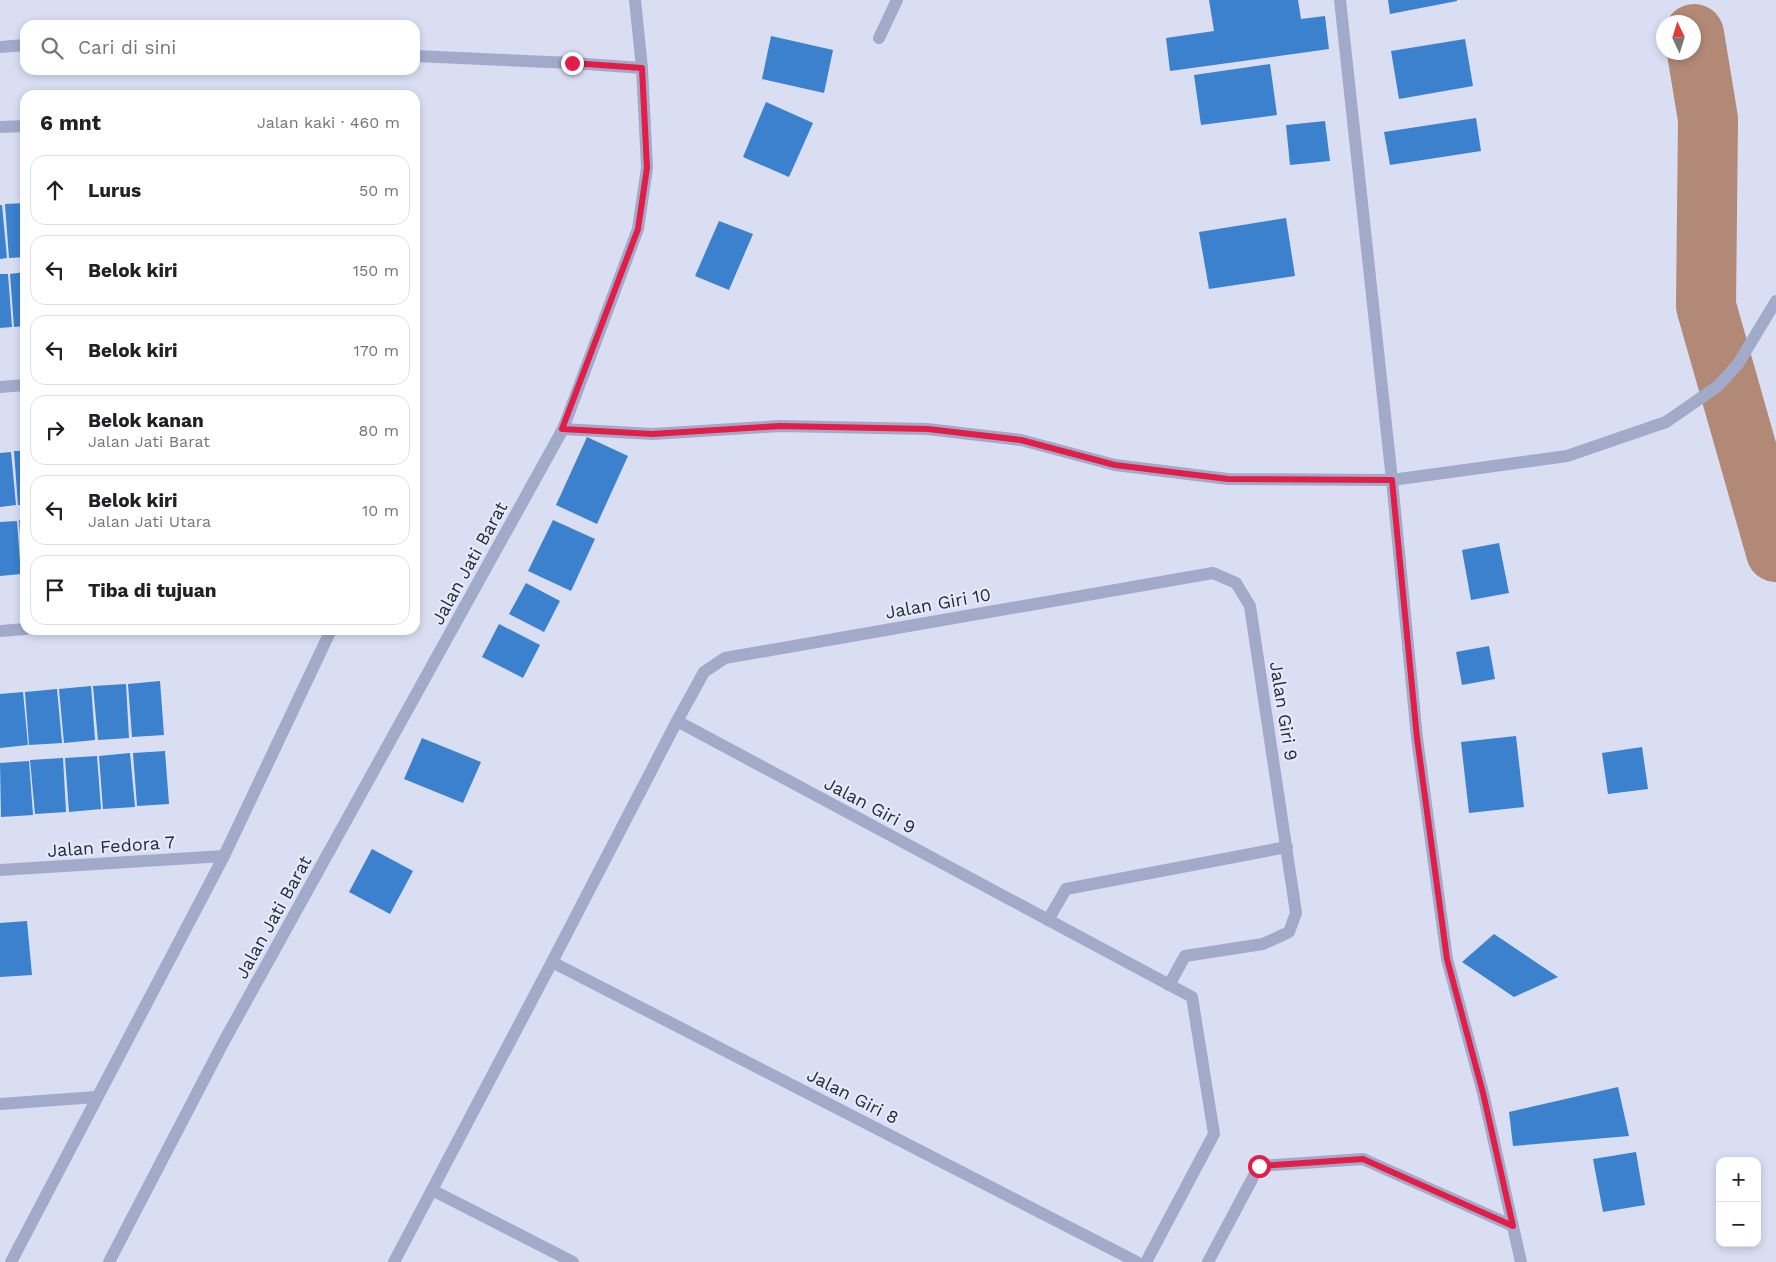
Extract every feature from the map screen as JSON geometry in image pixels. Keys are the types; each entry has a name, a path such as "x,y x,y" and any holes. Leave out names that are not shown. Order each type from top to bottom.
{"street":[{"name":"Jalan Jati Barat","path":"109,1262 223,1044 562,429 638,229 647,168 642,68 635,0"},
{"path":"879,38 897,0"},
{"path":"1340,0 1392,480 1417,738 1447,959 1483,1093 1521,1262"},
{"path":"0,47 20,45"},
{"path":"420,56 642,68"},
{"path":"0,127 20,126"},
{"path":"562,429 652,434 780,426 928,429 1021,440 1115,465 1228,479 1392,480 1567,456 1666,422 1718,386 1738,364 1776,301"},
{"path":"0,387 20,385"},
{"name":"Jalan Giri 10","path":"394,1262 676,721 704,672 725,658 1213,573 1236,583"},
{"name":"Jalan Giri 9","path":"1169,985 1185,956 1263,944 1289,932 1296,913 1250,606 1236,583"},
{"path":"0,631 20,629"},
{"path":"11,1262 224,856 329,635"},
{"name":"Jalan Giri 9","path":"676,721 1192,997 1214,1134 1146,1262"},
{"path":"1048,920 1066,889 1287,848"},
{"name":"Jalan Fedora 7","path":"0,870 224,856"},
{"name":"Jalan Giri 8","path":"552,962 1137,1262"},
{"path":"0,1104 96,1097"},
{"path":"1208,1262 1259,1166 1363,1159 1513,1226"},
{"path":"432,1190 573,1262"}],"building":[{"path":"1209,0 1298,0 1301,19 1325,16 1329,49 1170,71 1166,38 1214,31"},
{"path":"1388,0 1457,0 1457,1 1390,14"},
{"path":"771,36 833,50 824,93 762,79"},
{"path":"1465,39 1473,86 1399,99 1391,51"},
{"path":"1270,64 1277,115 1201,125 1194,75"},
{"path":"766,102 813,123 789,177 743,157"},
{"path":"1476,118 1481,151 1390,165 1384,132"},
{"path":"1325,121 1330,161 1290,165 1286,125"},
{"path":"20,203 20,257 9,258 5,204"},
{"path":"0,205 2,205 7,258 0,259"},
{"path":"1286,218 1295,276 1209,289 1199,232"},
{"path":"719,221 753,234 729,290 695,276"},
{"path":"20,273 20,326 14,327 10,274"},
{"path":"0,274 8,274 12,327 0,328"},
{"path":"587,437 628,456 597,524 556,505"},
{"path":"14,451 20,451 20,505 18,505"},
{"path":"11,452 16,505 0,507 0,453"},
{"path":"553,520 595,539 571,591 528,571"},
{"path":"17,521 20,574 0,576 0,522"},
{"path":"1499,543 1509,593 1471,600 1462,550"},
{"path":"526,583 560,601 544,632 509,614"},
{"path":"499,624 540,645 523,678 482,657"},
{"path":"1489,646 1495,679 1462,685 1456,652"},
{"path":"160,681 164,735 132,737 128,684"},
{"path":"126,684 129,738 98,740 93,686"},
{"path":"91,686 95,740 64,743 59,689"},
{"path":"57,689 62,743 29,745 25,692"},
{"path":"23,692 28,745 0,748 0,694"},
{"path":"1516,736 1524,807 1469,813 1461,742"},
{"path":"422,738 481,762 463,803 404,779"},
{"path":"1642,747 1648,789 1608,794 1602,753"},
{"path":"165,751 169,804 137,806 133,753"},
{"path":"130,753 135,807 103,809 99,756"},
{"path":"97,756 101,809 69,812 65,758"},
{"path":"63,758 66,812 35,814 30,760"},
{"path":"29,761 33,815 1,817 0,763"},
{"path":"372,849 413,871 390,914 349,892"},
{"path":"27,921 32,975 0,977 0,923"},
{"path":"1494,934 1558,977 1514,997 1462,962"},
{"path":"1618,1087 1629,1136 1513,1146 1509,1112"},
{"path":"1636,1152 1645,1205 1603,1212 1593,1159"}],"waterway":[{"path":"1698,60 1708,119 1706,306 1776,552"}],"route":[{"path":"572,63 642,68 647,168 638,229 562,429 652,434 780,426 928,429 1021,440 1115,465 1228,479 1392,480 1417,738 1447,959 1483,1093 1513,1226 1363,1159 1259,1166"}]}
